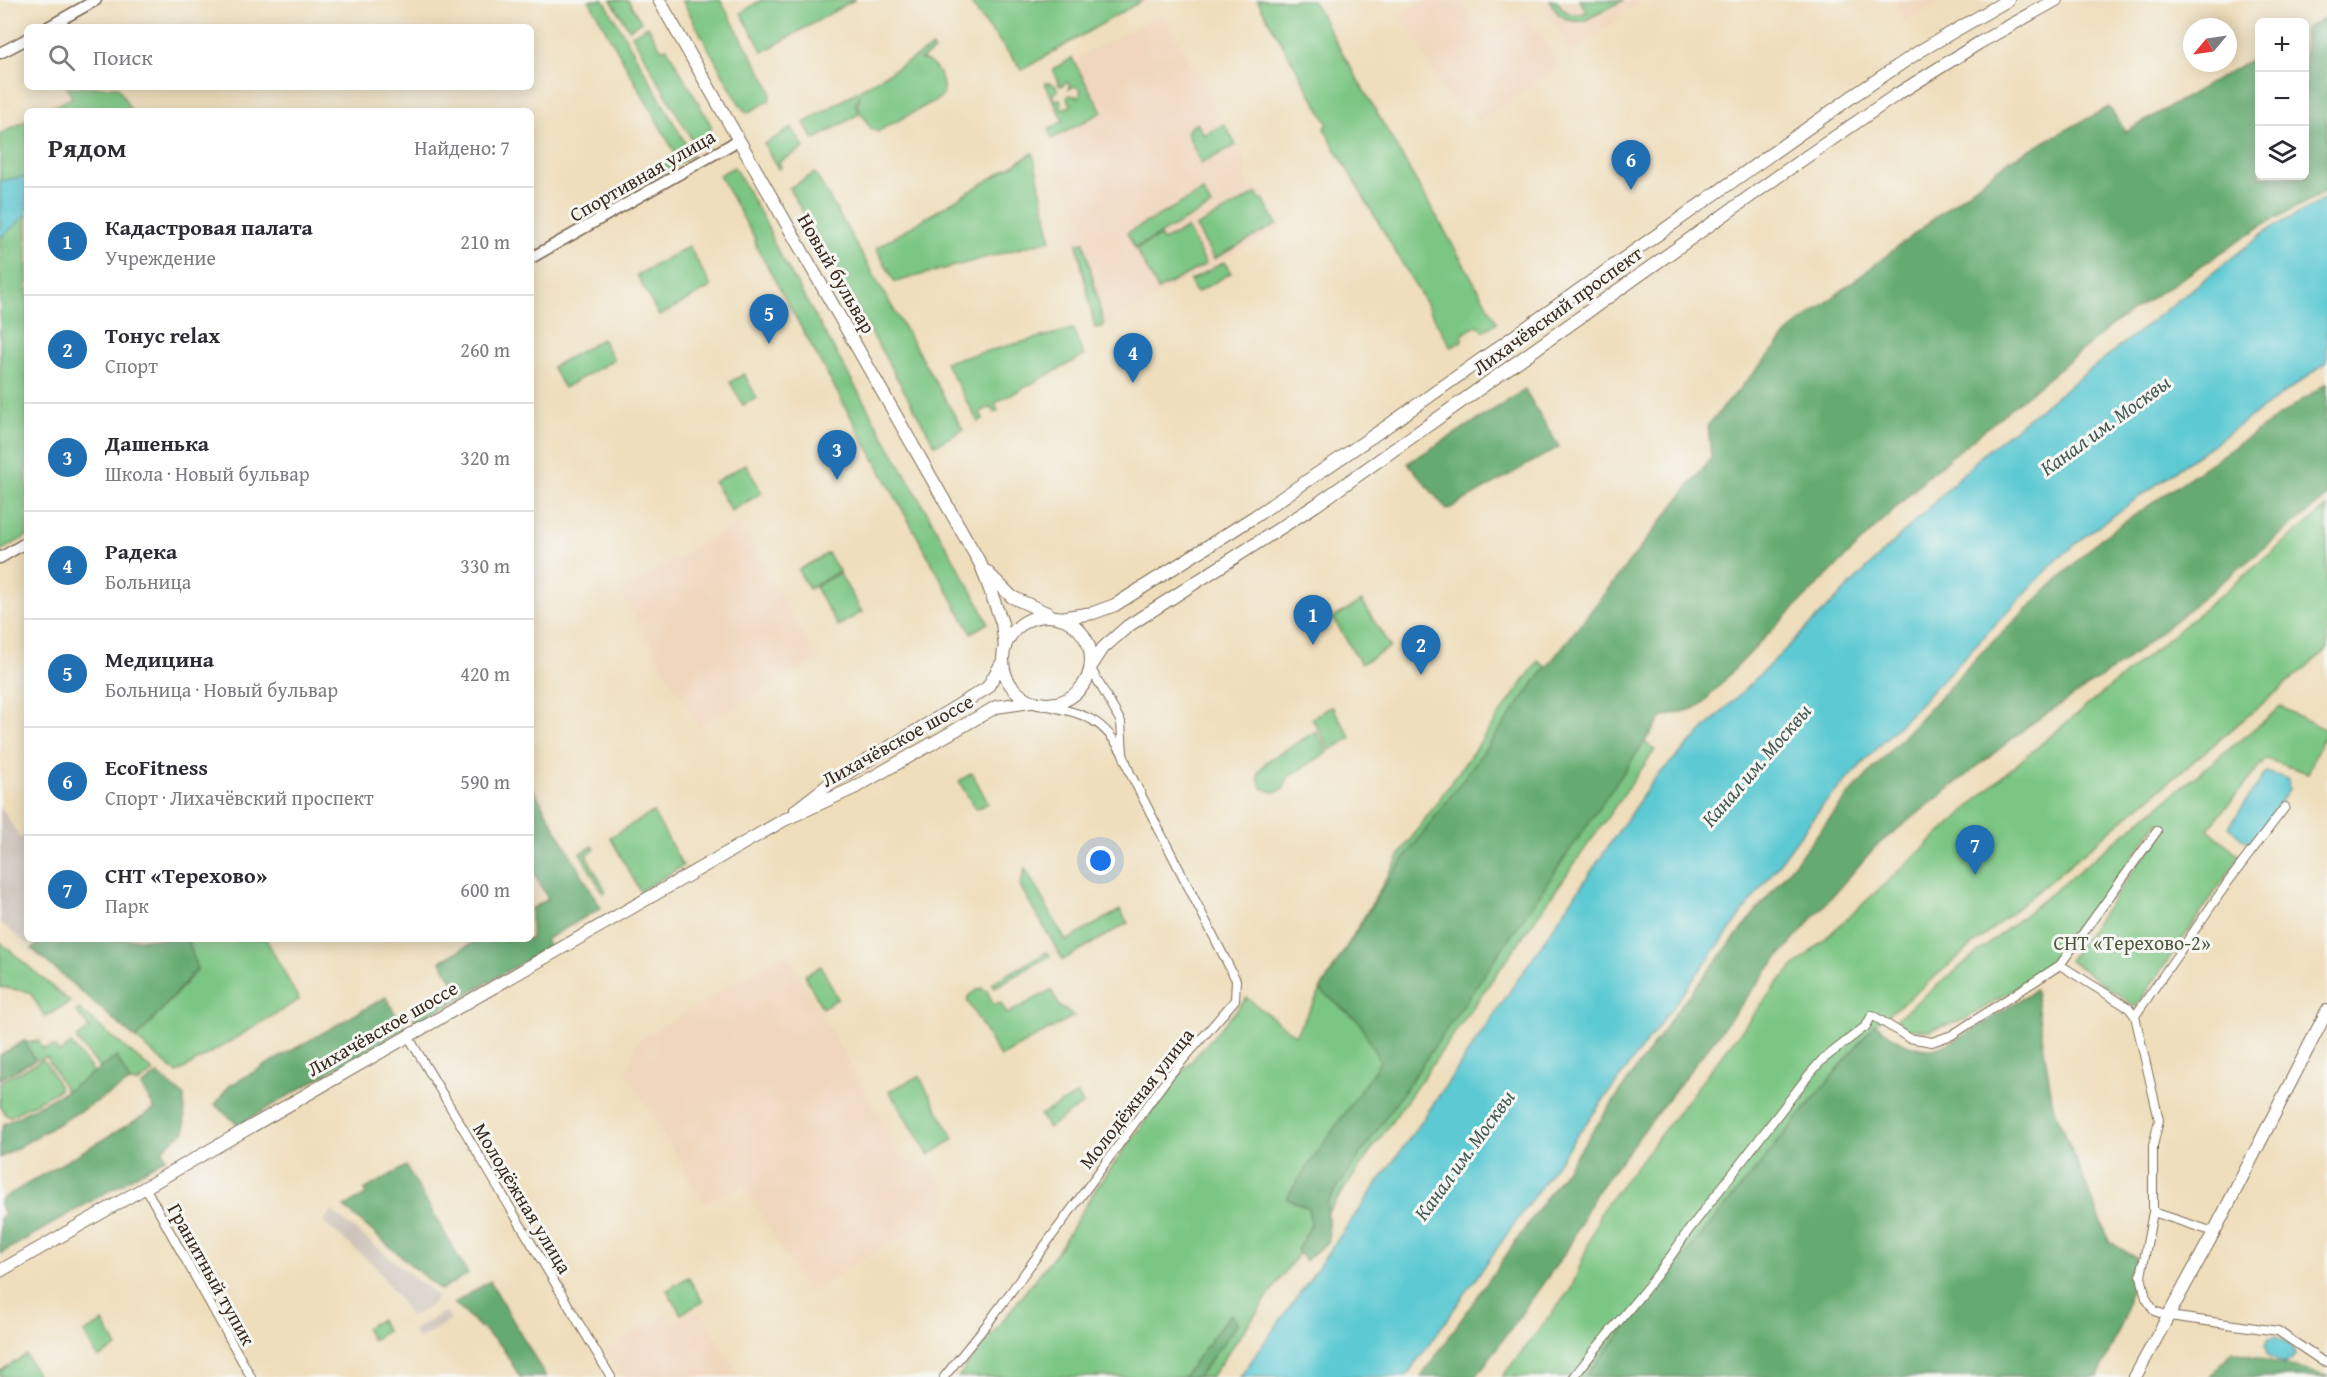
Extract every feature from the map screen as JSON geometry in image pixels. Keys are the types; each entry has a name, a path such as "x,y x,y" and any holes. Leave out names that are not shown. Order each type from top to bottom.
{"main road":[{"name":"Новый бульвар","path":"659,0 981,566 1002,623 1004,654"},
{"path":"1969,22 1988,0"},
{"name":"Лихачёвский проспект","path":"2008,0 1969,22 1853,96 1386,427 1208,548 1115,605 1093,613 1044,616 1024,622 1009,638 1004,654 1006,678 1011,687 1031,702 1044,705 1063,702 1078,693 1104,648 1128,626 1316,505 1780,175 1911,86 2035,5 2056,0"},
{"name":"Новый бульвар","path":"981,566 1012,597 1057,617"},
{"path":"1057,617 1071,622 1085,636 1091,651 1091,667"},
{"name":"Лихачёвское шоссе","path":"784,820 832,782 987,688 1004,654"},
{"name":"Лихачёвское шоссе","path":"0,1271 784,820 854,788 996,707 1031,702"},
{"path":"2135,1377 2214,1232 2327,1011"}],"street":[{"path":"53,24 96,0"},
{"path":"0,54 24,41"},
{"name":"Спортивная улица","path":"534,256 739,140"},
{"path":"0,558 24,544"},
{"name":"Молодёжная улица","path":"1091,667 1121,722 1123,754"},
{"name":"Молодёжная улица","path":"944,1377 1000,1307 1170,1075 1235,1000 1236,980 1130,773 1123,754 1108,731 1093,720 1044,705"},
{"path":"2135,1016 2228,882 2285,807"},
{"path":"1574,1377 1601,1340 1656,1277 1685,1234 1822,1060 1866,1026 1872,1015 1909,1038 1932,1042 1952,1035 2060,965 2157,831"},
{"path":"2060,965 2129,1008 2135,1016 2159,1120 2152,1146 2153,1212 2141,1276 2146,1298 2154,1311 2169,1316 2278,1331 2322,1361 2327,1362"},
{"name":"Молодёжная улица","path":"408,1036 611,1377"},
{"name":"Гранитный тупик","path":"145,1187 251,1377"},
{"path":"2153,1212 2214,1232"}],"shaded area":[{"path":"1425,0 1461,0 1474,23 1497,29 1527,12 1559,66 1499,109 1476,122 1467,107 1457,113 1400,14"},
{"path":"1541,0 1644,0 1571,53"},
{"path":"1893,0 1942,0 1905,22"},
{"path":"1163,13 1247,164 1244,166 1248,173 1245,176 1253,190 1261,192 1280,228 1094,332 1071,228 1084,221 1060,178 1052,139 1102,112 1074,60"},
{"path":"739,523 817,659 698,727 620,591"},
{"path":"0,805 20,838 24,836 24,942 0,922"},
{"path":"787,953 905,1163 929,1163 949,1196 939,1215 807,1293 744,1185 704,1202 626,1073 637,1041"},
{"path":"332,1211 437,1296 432,1305 411,1317 376,1267 323,1222"},
{"path":"446,1311 451,1320 418,1339 413,1330"},
{"path":"693,1311 702,1313 739,1377 622,1377 606,1349 668,1313 674,1322"}],"green space":[{"path":"589,0 604,0 692,155 651,181 646,173 676,155"},
{"path":"611,0 628,0 641,22 629,29"},
{"path":"682,0 720,0 770,88 769,101 747,113 740,105"},
{"path":"761,0 854,0 763,52 741,13"},
{"path":"969,0 1143,0 1022,70"},
{"path":"1257,0 1312,0 1497,322 1484,331 1477,325 1462,335 1462,341 1451,347 1324,129 1328,124"},
{"path":"1550,0 1557,0 1569,13 1582,14 1587,12 1580,0 1624,0 1584,21 1573,21 1559,14"},
{"path":"2327,16 2327,191 2263,225 2120,319 1929,475 1765,637 1699,707 1661,718 1327,1203 1329,1241 1305,1261 1297,1250 1311,1225 1308,1208 1286,1198 1380,1062 1359,1022 1320,990 1389,879 1535,682 1711,458 1708,425 1791,330 2008,161 2109,107 2126,132 2230,72 2237,72 2237,68 2255,57 2255,180 2309,180 2309,27"},
{"path":"648,26 661,49 667,48 712,127 696,147 632,35"},
{"path":"932,47 934,51 920,60 936,68 943,87 940,98 877,132 870,128 857,106 860,95 855,103 859,114 814,140 804,123"},
{"path":"1072,58 1102,112 1052,139 1049,130 1063,121 1045,83 1056,87 1058,91 1053,97 1055,100 1060,99 1062,109 1070,106 1072,104 1067,97 1070,95 1079,97 1081,90 1075,86 1069,89 1069,83 1066,82 1062,86 1059,85 1053,69"},
{"path":"68,90 120,90 129,108 51,108 72,98"},
{"path":"24,122 24,538 0,551 0,134"},
{"path":"1197,123 1204,135 1224,124 1236,145 1201,164 1187,133 1190,127"},
{"path":"792,128 804,148 779,162 781,167 778,169 764,144"},
{"path":"1033,153 1051,240 895,282 876,248"},
{"path":"734,167 767,225 774,244 977,600 988,623 971,633 756,246 755,239 719,175"},
{"path":"815,173 963,430 935,445 789,188"},
{"path":"1203,191 1211,206 1135,248 1127,233"},
{"path":"1257,193 1277,224 1214,259 1196,227"},
{"path":"1187,228 1206,264 1158,290 1136,249 1160,236 1163,241"},
{"path":"1084,242 1104,326 1095,328 1077,244"},
{"path":"689,246 711,287 659,316 637,275"},
{"path":"1224,262 1231,273 1196,293 1190,281"},
{"path":"1073,329 1084,356 995,403 998,411 994,413 991,407 980,412 983,419 978,422 945,362"},
{"path":"602,339 614,360 564,388 552,367"},
{"path":"744,374 757,398 743,405 730,382"},
{"path":"2327,383 2327,497 2120,665 2031,724 1875,847 1771,966 1597,1191 1567,1250 1476,1377 1421,1377 1678,1009 1847,797 1978,656 2100,539"},
{"path":"1525,390 1559,447 1447,510 1408,463"},
{"path":"746,464 762,493 731,511 714,482"},
{"path":"2327,507 2327,650 1907,1000 1875,1024 1585,1377 1502,1377 1571,1289 1601,1211 1782,978 2006,773"},
{"path":"828,553 839,571 809,589 798,570"},
{"path":"839,573 862,612 838,626 815,587"},
{"path":"1362,601 1390,647 1361,664 1333,618"},
{"path":"1538,661 1655,750 1211,1377 958,1377 1059,1249 1095,1190 1175,1080 1247,998 1295,1035 1403,850"},
{"path":"1332,706 1351,738 1330,750 1312,718"},
{"name":"СНТ «Терехово-2»","path":"2281,707 2326,730 2308,773 2266,759 2208,829 2240,856 2136,1007 2069,960 2165,827 2157,823 2071,944 2051,967 1964,1020 1929,1030 1906,1029 1897,1018"},
{"path":"1316,731 1328,752 1288,777 1284,788 1279,791 1273,792 1262,788 1258,778 1266,762"},
{"path":"972,773 988,803 977,809 959,781"},
{"path":"534,790 601,908 545,940 549,947 417,1023 413,1016 454,984 441,961 474,942 534,942 534,907 548,899 534,873"},
{"path":"653,812 683,866 640,891 610,837"},
{"path":"593,846 595,849 586,855 606,891 603,893 580,853"},
{"path":"1025,868 1066,941 1120,910 1128,923 1063,960 1020,886"},
{"path":"0,942 70,1002 45,1017 30,992 0,987"},
{"path":"40,942 189,942 197,969 136,1039 32,949"},
{"path":"189,942 268,942 299,1000 177,1073 136,1039 197,970"},
{"path":"1047,952 1050,956 995,987 992,983"},
{"path":"821,966 838,999 822,1008 805,975"},
{"path":"981,988 987,991 994,1005 1000,1002 1007,1014 1051,990 1060,1007 1074,1016 1000,1057 967,1000 969,995"},
{"path":"2035,990 2053,1106 2110,1242 2136,1258 2124,1319 2098,1377 1585,1377 1875,1024 1914,1047 1929,1049 1939,1047 1966,1034"},
{"path":"386,997 404,1029 238,1125 215,1105 229,1086"},
{"path":"79,1009 154,1072 137,1083 130,1082 117,1057 100,1068 76,1039 90,1028 76,1012"},
{"path":"38,1040 43,1049 54,1046 59,1053 71,1044 94,1072 66,1091 47,1057 35,1060 24,1041 29,1043"},
{"path":"24,1041 35,1060 0,1079 0,1055"},
{"path":"117,1057 130,1082 0,1158 0,1134 4,1124 66,1091"},
{"path":"42,1060 46,1062 59,1090 7,1116 0,1106 0,1082"},
{"path":"158,1074 184,1096 185,1131 162,1149 166,1158 0,1254 0,1218 5,1215 0,1200 155,1109 141,1086"},
{"path":"919,1076 954,1139 929,1155 889,1091"},
{"path":"1078,1094 1083,1104 1048,1128 1040,1115"},
{"path":"406,1166 468,1274 440,1290 344,1207 366,1195 364,1190"},
{"path":"688,1277 703,1302 681,1314 667,1290"},
{"path":"490,1281 546,1377 520,1377 502,1347 454,1303"},
{"path":"1230,1314 1238,1323 1198,1377 1183,1377"},
{"path":"380,1320 387,1331 372,1340 365,1328"},
{"path":"103,1322 117,1347 98,1358 84,1333"},
{"path":"2232,1351 2327,1376 2327,1377 2209,1377"},
{"path":"26,1355 37,1374 31,1377 0,1377 0,1371"}],"water":[{"path":"24,177 24,218 0,238 0,181"},
{"name":"Канал им. Москвы","path":"2327,198 2327,362 2085,536 2056,561 1822,806 1573,1141 1406,1377 1240,1377 1419,1125 1654,779 1984,453 2266,231"},
{"path":"2266,772 2288,779 2289,789 2253,840 2247,842 2229,827"},
{"path":"2274,1337 2285,1341 2292,1348 2295,1355 2290,1361 2283,1364 2267,1354 2265,1345"}],"place":[{"name":"EcoFitness","path":"1631,190"},
{"name":"Медицина","path":"769,344"},
{"name":"Радека","path":"1133,383"},
{"name":"Дашенька","path":"837,480"},
{"name":"Кадастровая палата","path":"1313,645"},
{"name":"Тонус relax","path":"1421,675"},
{"name":"СНТ «Терехово»","path":"1975,875"}]}
